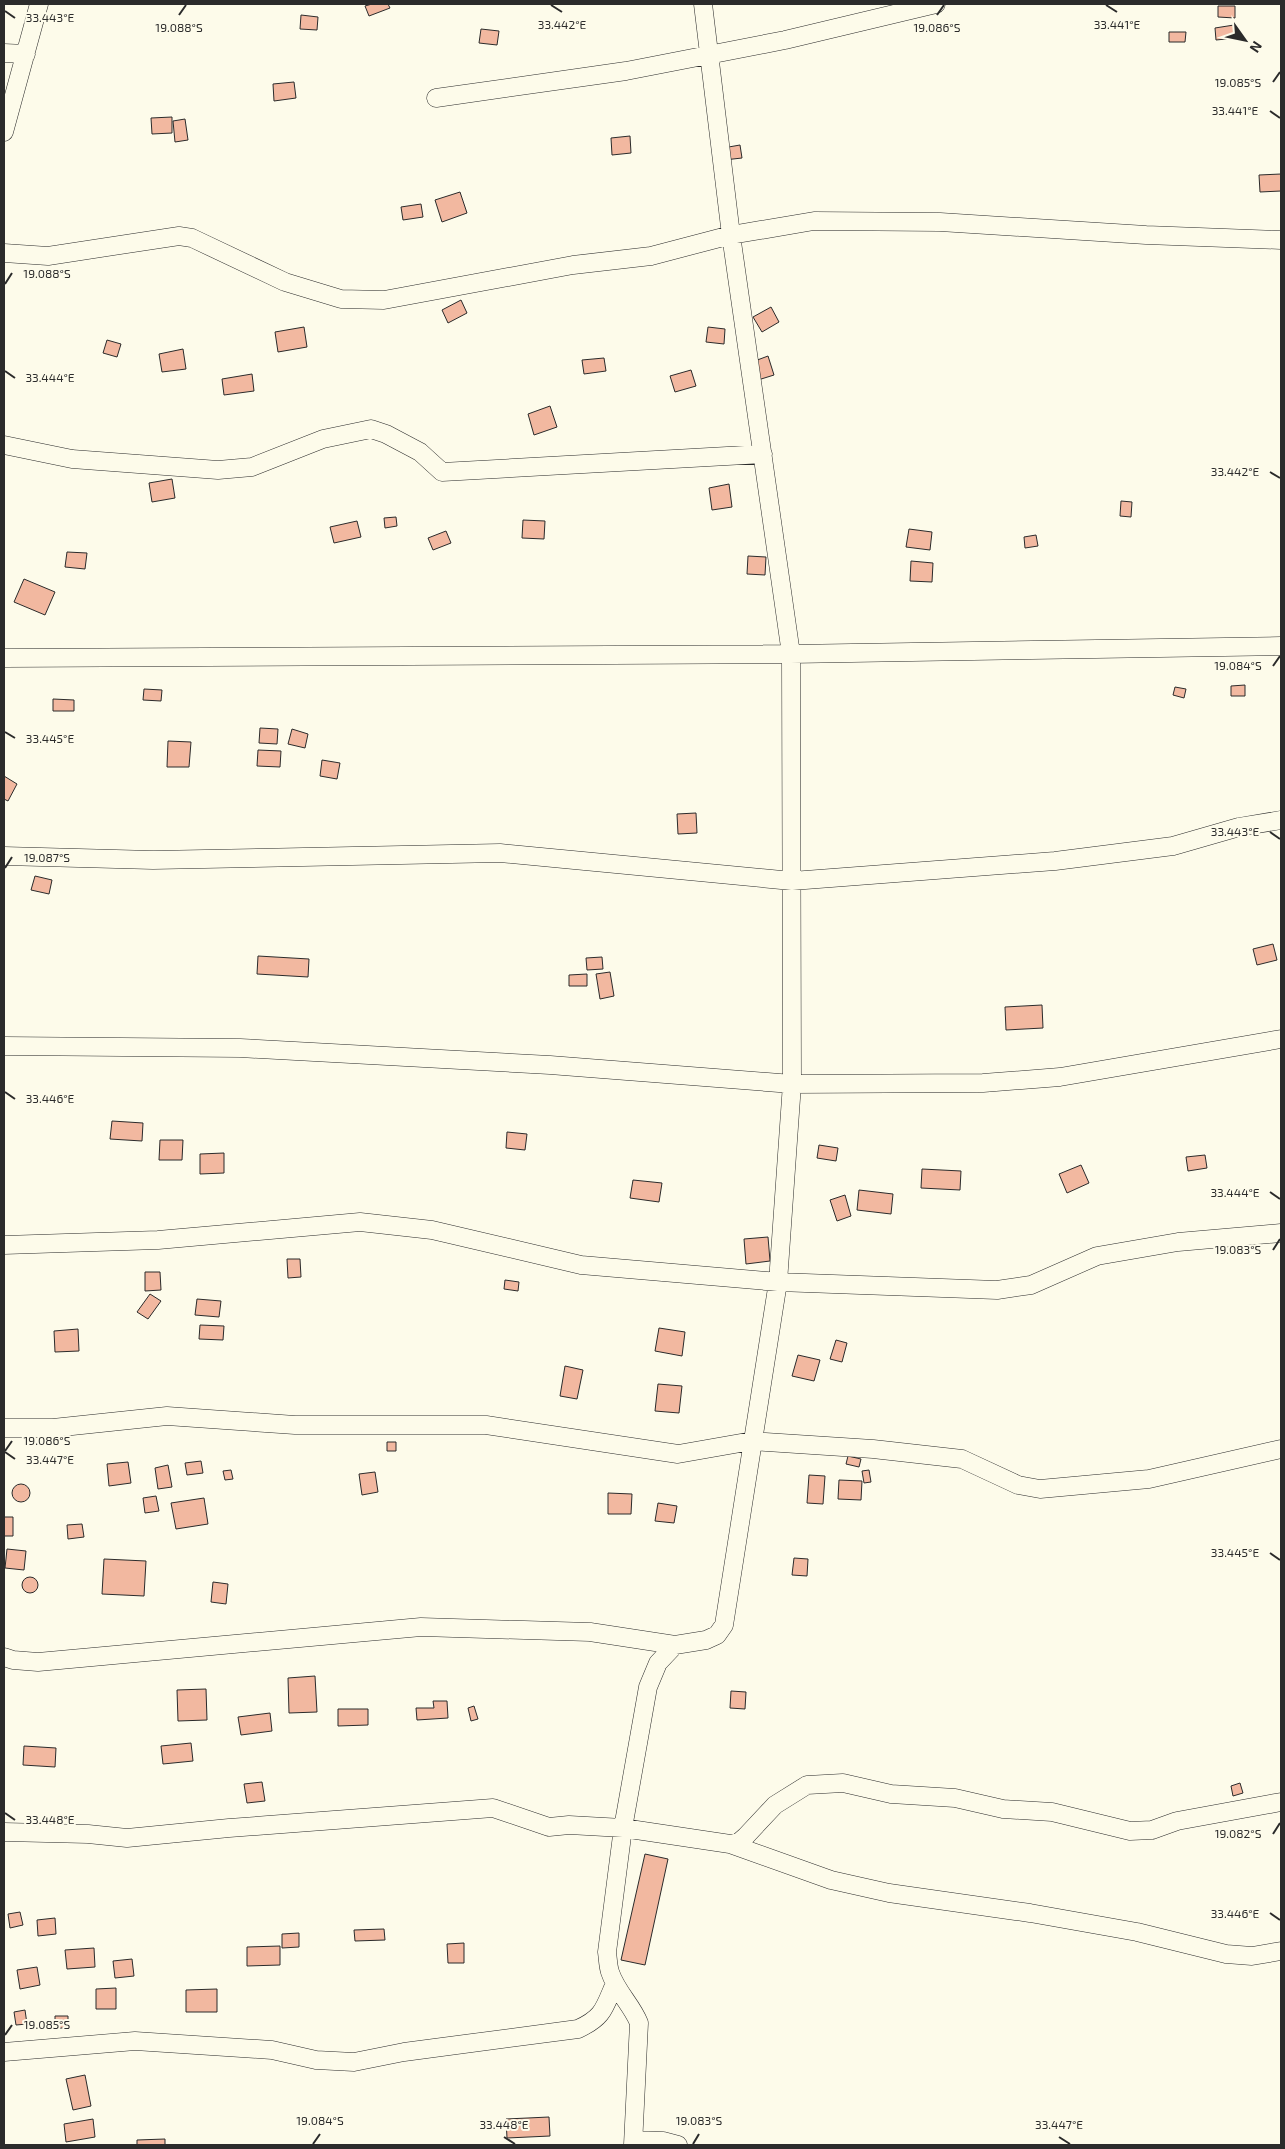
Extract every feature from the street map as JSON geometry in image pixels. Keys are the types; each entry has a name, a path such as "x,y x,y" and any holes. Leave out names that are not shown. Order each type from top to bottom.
{"street":[{"path":"4,132 39,4"},
{"path":"4,1657 13,1660 38,1662 421,1627 590,1632 675,1645 706,1640 717,1634 724,1625 778,1282 792,1084 791,654 764,454 731,235 703,4"},
{"path":"436,98 626,71 785,40 936,4"},
{"path":"4,53 26,54"},
{"path":"4,253 48,256 180,236 192,238 285,282 341,299 384,300 573,265 651,256 731,235 814,221 940,222 1136,235 1281,240"},
{"path":"4,444 72,459 218,470 252,467 323,439 370,429 386,434 420,452 442,472 764,454"},
{"path":"4,658 791,654 1281,646"},
{"path":"4,856 153,860 500,853 792,881 1055,862 1174,846 1239,827 1281,820"},
{"path":"4,1046 240,1048 550,1065 792,1084 984,1083 1060,1077 1281,1039"},
{"path":"4,1245 158,1240 360,1222 432,1230 581,1265 778,1282 997,1290 1031,1285 1097,1256 1178,1242 1281,1233"},
{"path":"4,1428 53,1428 167,1416 294,1425 486,1425 678,1454 752,1441 873,1449 962,1459 1018,1485 1040,1489 1149,1479 1281,1449"},
{"path":"675,1645 658,1662 648,1687 623,1828 607,1952 609,1971 640,2023 633,2143 663,2141 678,2145"},
{"path":"730,1844 738,1842 746,1836 775,1804 807,1785 843,1783 891,1794 954,1798 1003,1809 1052,1812 1130,1831 1152,1830 1177,1821 1281,1802"},
{"path":"4,1832 88,1834 127,1838 229,1828 493,1808 549,1827 623,1828 730,1844 831,1880 889,1893 1030,1913 1137,1932 1226,1954 1252,1956 1281,1951"},
{"path":"4,2052 135,2041 272,2050 316,2060 354,2062 404,2052 578,2029 594,2022 602,2012 615,1983"}],"building":[{"path":"388,4 390,8 369,16 365,6"},
{"path":"1218,6 1235,6 1235,18 1218,17"},
{"path":"301,15 318,17 317,30 300,29"},
{"path":"1234,25 1236,38 1216,40 1215,28"},
{"path":"481,29 499,31 497,45 479,43"},
{"path":"1169,32 1186,32 1185,42 1169,42"},
{"path":"294,82 296,98 274,101 273,84"},
{"path":"172,117 172,133 152,134 151,118"},
{"path":"185,119 188,140 175,142 173,121"},
{"path":"630,136 631,153 612,155 611,138"},
{"path":"740,145 742,158 724,160 723,148"},
{"path":"1281,174 1281,191 1260,192 1259,175"},
{"path":"460,192 467,213 442,222 435,200"},
{"path":"421,204 423,217 403,220 401,207"},
{"path":"461,300 467,313 448,323 442,310"},
{"path":"771,307 779,322 762,332 753,317"},
{"path":"304,327 307,347 278,352 275,332"},
{"path":"708,327 725,329 724,344 706,342"},
{"path":"107,340 121,344 117,357 103,353"},
{"path":"183,349 186,369 162,372 159,354"},
{"path":"768,356 774,375 758,380 752,362"},
{"path":"604,358 606,371 584,374 582,360"},
{"path":"691,370 696,386 675,392 670,376"},
{"path":"252,374 254,391 224,395 222,379"},
{"path":"550,406 557,427 534,435 528,414"},
{"path":"172,479 175,498 152,502 149,483"},
{"path":"729,484 732,507 712,510 709,488"},
{"path":"1121,501 1132,502 1131,517 1120,516"},
{"path":"396,517 397,526 385,528 384,518"},
{"path":"523,520 545,521 544,539 522,538"},
{"path":"357,521 361,537 334,543 330,527"},
{"path":"909,529 932,532 930,550 906,547"},
{"path":"446,531 451,543 433,550 428,538"},
{"path":"1036,535 1038,546 1025,548 1024,537"},
{"path":"67,552 87,553 85,569 65,567"},
{"path":"748,556 766,557 765,575 747,574"},
{"path":"911,561 933,563 932,582 910,581"},
{"path":"24,579 55,592 45,615 14,602"},
{"path":"1245,685 1245,696 1231,696 1231,686"},
{"path":"1175,687 1186,689 1184,698 1173,695"},
{"path":"144,689 162,690 161,701 143,700"},
{"path":"53,699 74,700 74,711 53,711"},
{"path":"260,728 278,729 277,744 259,743"},
{"path":"292,729 308,734 305,748 288,744"},
{"path":"168,741 191,742 189,767 167,767"},
{"path":"258,750 281,751 280,767 257,766"},
{"path":"322,760 340,763 337,779 320,776"},
{"path":"4,776 17,784 8,801 4,799"},
{"path":"696,813 697,833 678,834 677,814"},
{"path":"35,876 52,880 49,894 31,890"},
{"path":"1273,944 1277,960 1257,965 1253,949"},
{"path":"258,956 309,959 308,977 257,974"},
{"path":"602,957 603,969 587,970 586,958"},
{"path":"610,972 614,996 600,999 596,974"},
{"path":"587,974 587,986 569,986 569,975"},
{"path":"1042,1005 1043,1028 1006,1030 1005,1007"},
{"path":"112,1121 143,1123 142,1141 110,1139"},
{"path":"507,1132 527,1134 525,1150 506,1148"},
{"path":"160,1140 183,1140 182,1160 159,1160"},
{"path":"819,1145 838,1148 836,1161 817,1158"},
{"path":"224,1153 224,1173 200,1174 200,1154"},
{"path":"1205,1155 1207,1168 1188,1171 1186,1157"},
{"path":"1081,1165 1089,1183 1067,1193 1059,1174"},
{"path":"922,1169 961,1171 960,1190 921,1188"},
{"path":"633,1180 662,1183 659,1202 630,1198"},
{"path":"859,1190 893,1194 891,1214 857,1210"},
{"path":"845,1195 851,1216 837,1221 830,1200"},
{"path":"768,1237 770,1261 746,1264 744,1239"},
{"path":"287,1259 300,1259 301,1277 288,1278"},
{"path":"145,1272 160,1272 161,1290 145,1291"},
{"path":"505,1280 519,1282 518,1291 504,1289"},
{"path":"150,1294 161,1301 148,1319 137,1312"},
{"path":"197,1299 221,1301 219,1317 195,1315"},
{"path":"200,1325 224,1326 223,1340 199,1339"},
{"path":"659,1328 685,1332 682,1356 655,1351"},
{"path":"78,1329 79,1351 55,1352 54,1331"},
{"path":"836,1340 847,1343 842,1362 830,1359"},
{"path":"798,1355 820,1360 814,1381 792,1376"},
{"path":"565,1366 583,1370 577,1399 560,1396"},
{"path":"658,1384 682,1386 679,1413 655,1411"},
{"path":"387,1442 396,1442 396,1451 387,1451"},
{"path":"848,1456 861,1459 859,1467 846,1464"},
{"path":"201,1461 203,1473 187,1475 185,1463"},
{"path":"128,1462 131,1483 109,1486 107,1464"},
{"path":"168,1465 172,1487 158,1489 155,1468"},
{"path":"231,1470 233,1479 225,1480 223,1471"},
{"path":"869,1470 871,1482 864,1483 862,1471"},
{"path":"375,1472 378,1492 362,1495 359,1474"},
{"path":"809,1475 825,1476 823,1504 807,1503"},
{"path":"839,1480 862,1481 861,1500 838,1499"},
{"path":"21,1484 27,1487 30,1493 27,1499 21,1502 15,1499 12,1493 15,1487"},
{"path":"608,1493 632,1494 631,1514 608,1514"},
{"path":"156,1496 159,1511 145,1513 143,1498"},
{"path":"204,1498 208,1524 176,1529 171,1503"},
{"path":"658,1503 677,1506 674,1523 655,1521"},
{"path":"4,1517 13,1517 13,1536 4,1536"},
{"path":"82,1524 84,1537 68,1539 67,1525"},
{"path":"7,1549 26,1551 24,1570 5,1568"},
{"path":"794,1558 808,1559 807,1576 792,1575"},
{"path":"104,1559 146,1561 144,1596 102,1594"},
{"path":"30,1577 38,1585 30,1593 22,1585"},
{"path":"213,1582 228,1584 226,1604 211,1602"},
{"path":"315,1676 317,1712 289,1713 288,1678"},
{"path":"206,1689 207,1720 178,1721 177,1690"},
{"path":"731,1691 746,1692 745,1709 730,1708"},
{"path":"433,1701 447,1701 448,1718 417,1720 416,1708 434,1708"},
{"path":"474,1706 478,1719 471,1721 468,1708"},
{"path":"338,1709 368,1709 368,1725 338,1726"},
{"path":"270,1713 272,1731 241,1735 238,1717"},
{"path":"191,1743 193,1761 163,1764 161,1746"},
{"path":"24,1746 56,1748 55,1767 23,1765"},
{"path":"262,1782 265,1801 247,1803 244,1784"},
{"path":"1240,1783 1243,1793 1233,1796 1231,1786"},
{"path":"645,1854 668,1859 645,1965 621,1960"},
{"path":"20,1912 23,1925 10,1928 8,1914"},
{"path":"55,1918 56,1934 38,1936 37,1920"},
{"path":"384,1929 385,1940 355,1941 354,1930"},
{"path":"299,1933 299,1947 282,1948 282,1934"},
{"path":"464,1943 464,1963 448,1963 447,1944"},
{"path":"280,1946 280,1965 247,1966 247,1947"},
{"path":"94,1948 95,1967 67,1969 65,1950"},
{"path":"132,1959 134,1976 115,1978 113,1961"},
{"path":"37,1967 40,1985 20,1989 17,1970"},
{"path":"116,1988 116,2009 96,2009 96,1989"},
{"path":"217,1989 217,2012 186,2012 186,1990"},
{"path":"25,2010 27,2024 16,2025 14,2012"},
{"path":"55,2016 68,2016 68,2028 55,2028"},
{"path":"85,2075 91,2106 73,2110 66,2079"},
{"path":"549,2117 550,2136 507,2138 506,2119"},
{"path":"93,2119 95,2137 66,2142 64,2124"},
{"path":"165,2139 165,2145 137,2145 137,2140"}]}
